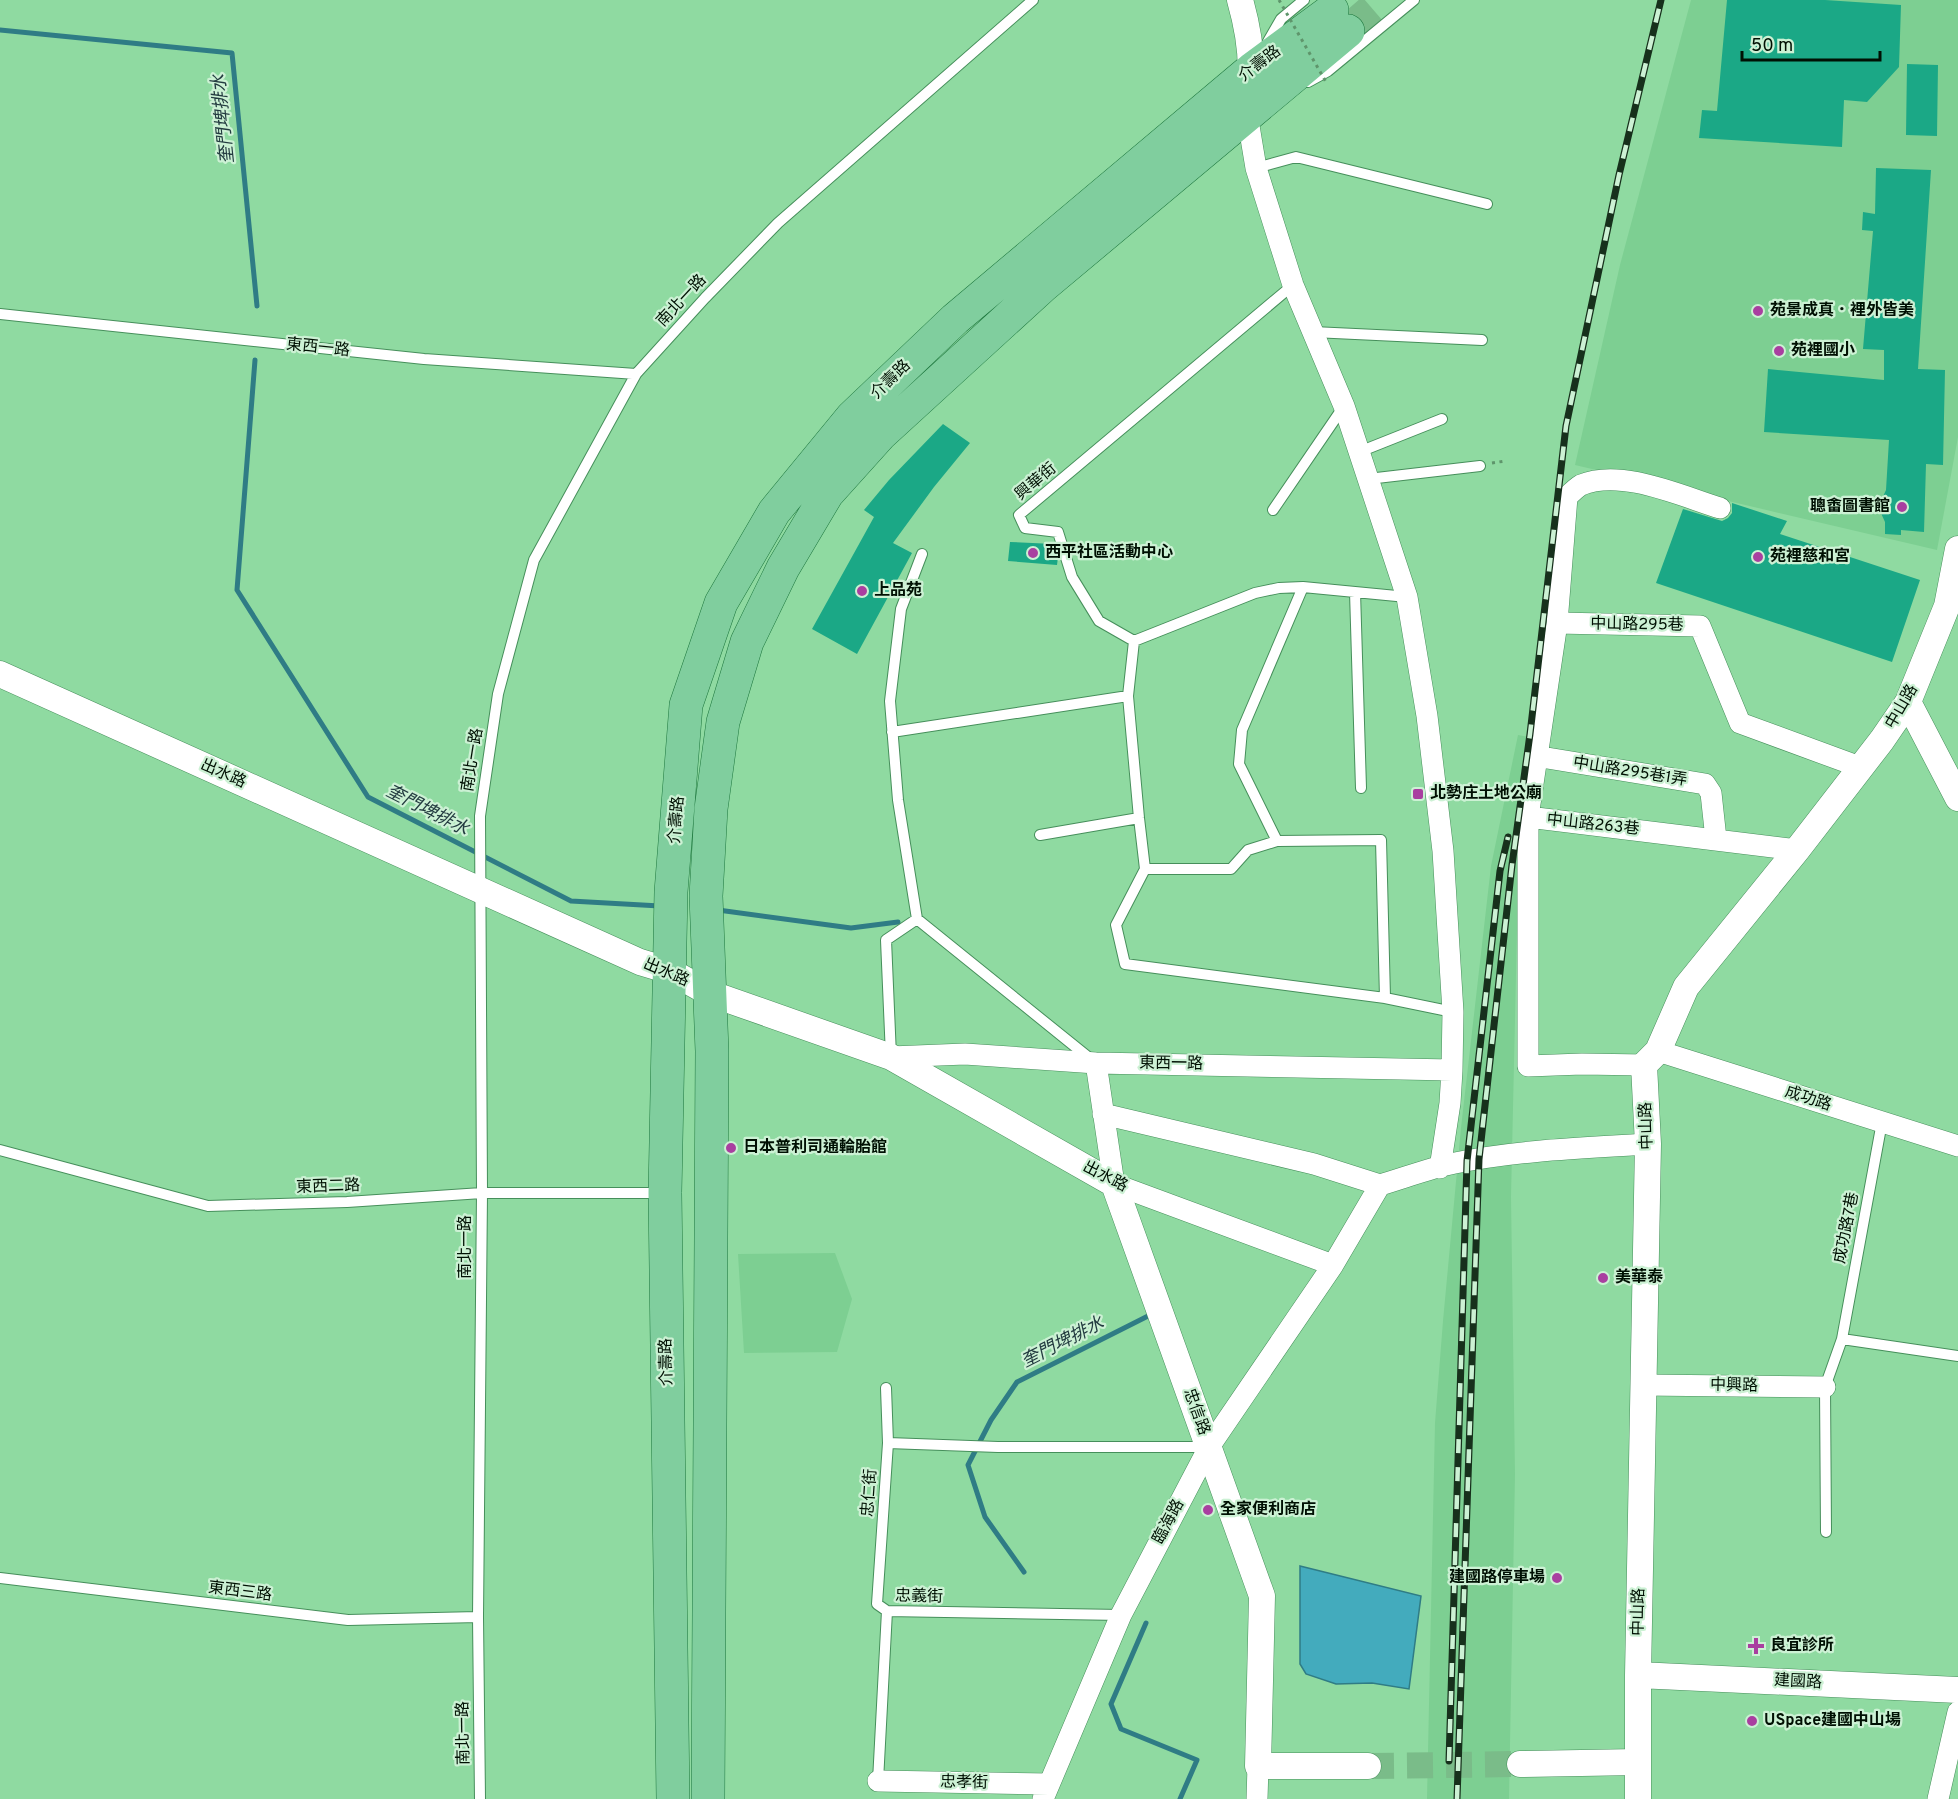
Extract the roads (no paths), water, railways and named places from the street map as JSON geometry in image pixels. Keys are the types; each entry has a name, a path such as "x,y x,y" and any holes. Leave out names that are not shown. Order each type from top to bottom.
{"main road":[{"name":"介壽路","path":"673,1799 665,1193 671,892 686,705 721,603 774,512 852,417 955,319 1252,69 1322,18"},
{"name":"介壽路","path":"709,993 706,896 711,810 723,722 747,642 783,568 827,494 881,434 1043,286 1247,114 1322,18"},
{"path":"708,1799 712,1051 709,993"}],"street":[{"path":"1240,0 1248,29 1252,69 1247,114 1256,168 1293,285 1344,406 1407,597 1427,716 1443,851 1453,1012 1450,1103 1440,1168"},
{"path":"1528,817 1557,623 1567,496 1581,486 1597,482 1630,480 1720,508"},
{"name":"中山路","path":"1638,1799 1643,1385 1651,1058 1686,987 1797,850 1882,740 1908,702 1947,606 1958,549"},
{"name":"中山路295巷","path":"1557,623 1700,626 1740,723 1860,767"},
{"name":"出水路","path":"0,674 481,881 640,962 670,971 709,993 891,1057 1114,1184 1333,1265"},
{"path":"1908,702 1958,798"},
{"name":"中山路295巷1弄","path":"1536,756 1705,784 1711,793 1716,838"},
{"name":"中山路263巷","path":"1528,1066 1528,817 1716,838 1797,850"},
{"name":"東西一路","path":"891,1057 965,1054 1096,1063 1452,1070"},
{"name":"成功路","path":"1528,1066 1651,1058 1882,1122 1958,1146"},
{"name":"忠信路","path":"1096,1063 1114,1184 1262,1596 1258,1766"},
{"path":"1103,1114 1314,1164 1380,1185 1452,1163 1523,1152 1648,1143"},
{"name":"臨海路","path":"1046,1792 1121,1615 1209,1447 1333,1265 1380,1185"},
{"name":"中興路","path":"1643,1385 1825,1387"},
{"name":"建國路","path":"1638,1675 1958,1690"},
{"path":"1938,1799 1958,1712"},
{"path":"1520,1764 1638,1762"},
{"path":"1257,1799 1258,1766 1368,1766"},
{"name":"忠孝街","path":"878,1781 1046,1792"}],"lane":[{"name":"南北一路","path":"480,1799 478,1617 482,1193 480,816 498,694 534,560 636,374 778,223 1033,0"},
{"path":"1247,114 1328,71 1414,0"},
{"path":"1256,168 1296,157 1487,204"},
{"name":"興華街","path":"1134,641 1099,621 1072,577 1058,532 1025,528 1019,515 1293,285"},
{"name":"東西一路","path":"0,314 424,360 636,374"},
{"path":"1313,332 1482,340"},
{"path":"1273,510 1344,406"},
{"path":"1359,452 1442,419"},
{"path":"1368,479 1480,466"},
{"path":"922,554 901,609 890,701 898,800 917,919 1096,1063"},
{"path":"1277,841 1239,764 1242,730 1303,587"},
{"path":"1407,597 1303,587 1279,588 1255,593 1134,641 1128,696 1138,818 1145,869 1116,925 1125,964 1385,998 1453,1012"},
{"path":"1355,592 1361,788"},
{"path":"892,732 1128,696"},
{"path":"1040,835 1138,818"},
{"path":"1145,869 1231,869 1248,850 1277,841 1381,840 1385,998"},
{"path":"891,1057 886,940 917,919"},
{"name":"成功路7巷","path":"1826,1532 1825,1387 1842,1339 1882,1122"},
{"name":"東西二路","path":"0,1150 207,1206 347,1202 482,1193 665,1193"},
{"path":"1842,1339 1958,1356"},
{"path":"886,1388 888,1443 998,1448 1209,1447"},
{"name":"忠仁街","path":"887,1611 877,1604 888,1443"},
{"name":"東西三路","path":"0,1578 348,1620 478,1617"},
{"name":"忠義街","path":"878,1781 887,1611 1121,1615"}],"water":[{"path":"1300,1566 1421,1596 1409,1689 1372,1683 1336,1684 1306,1674 1300,1664"}],"waterway":[{"name":"奎門埤排水","path":"0,30 232,53 257,306"},
{"name":"奎門埤排水","path":"255,360 237,590 368,797 571,901 660,906"},
{"name":"奎門埤排水","path":"718,910 851,928 898,922"},
{"name":"奎門埤排水","path":"1024,1572 985,1517 968,1465 991,1420 1017,1382 1152,1314"},
{"name":"奎門埤排水","path":"1146,1623 1111,1704 1121,1729 1197,1760 1180,1799"}],"tunnel":[{"path":"1348,31 1384,0"},
{"path":"1368,1766 1520,1764"}],"railway":[{"path":"1457,1799 1479,1159 1512,865 1530,734 1566,426 1619,175 1661,0"},
{"path":"1449,1761 1467,1161 1500,871 1508,837"}],"place":[{"name":"苑景成真．裡外皆美","path":"1758,311"},
{"name":"苑裡國小","path":"1779,351"},
{"name":"聰畬圖書館","path":"1902,507"},
{"name":"西平社區活動中心","path":"1033,553"},
{"name":"苑裡慈和宮","path":"1758,557"},
{"name":"上品苑","path":"862,591"},
{"name":"北勢庄土地公廟","path":"1418,794"},
{"name":"日本普利司通輪胎館","path":"731,1148"},
{"name":"美華泰","path":"1603,1278"},
{"name":"全家便利商店","path":"1208,1510"},
{"name":"建國路停車場","path":"1557,1578"},
{"name":"良宜診所","path":"1756,1646"},
{"name":"USpace建國中山場","path":"1752,1721"}]}
